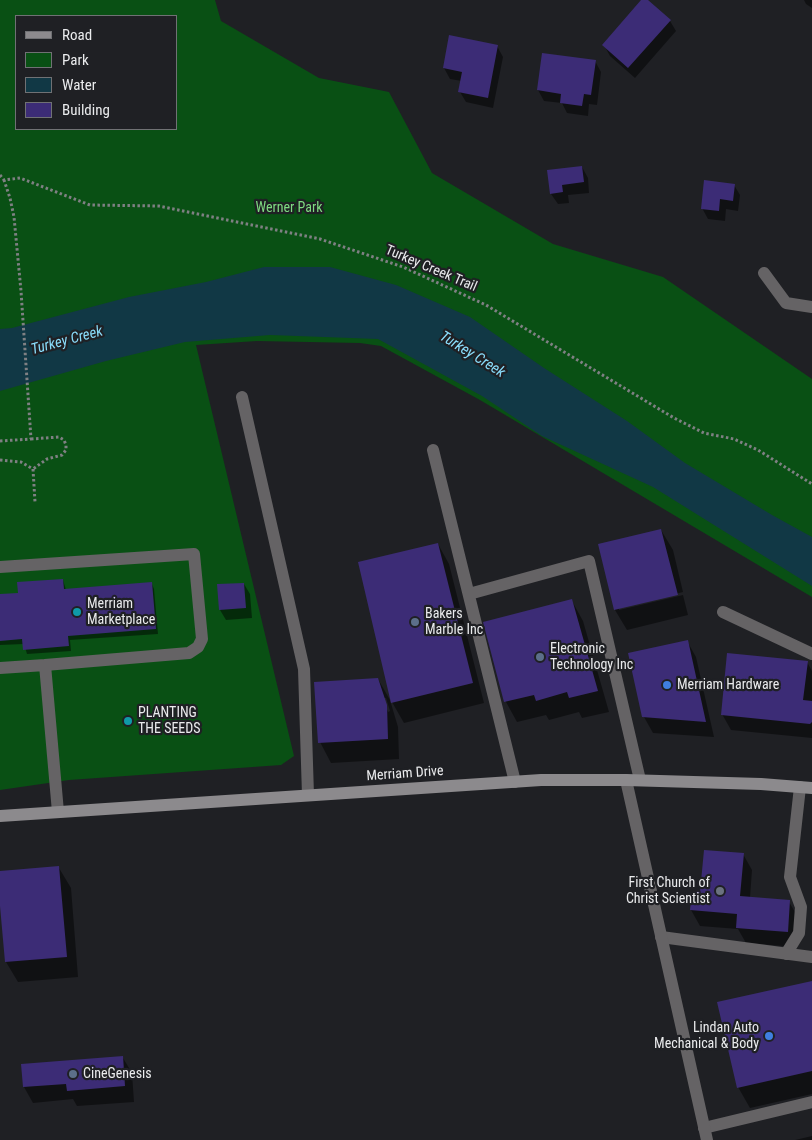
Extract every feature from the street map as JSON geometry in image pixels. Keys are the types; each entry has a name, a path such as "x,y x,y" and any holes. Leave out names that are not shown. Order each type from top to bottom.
{"main road":[{"name":"Merriam Drive","path":"0,816 541,780 640,780 761,784 806,788"}],"street":[{"path":"764,273 786,303 812,307"},
{"path":"242,397 304,669 308,795"},
{"path":"433,450 515,782"},
{"path":"0,568 194,554 202,638 198,647 189,653 0,668"},
{"path":"469,594 589,561 640,780"},
{"path":"723,612 812,654"},
{"path":"45,665 58,812"},
{"path":"626,780 705,1134 812,1102"},
{"path":"786,954 799,933 800,907 790,877 806,788"},
{"path":"661,937 812,957"}],"path":[{"path":"0,176 4,180 14,217 31,439"},
{"name":"Turkey Creek Trail","path":"4,180 20,178 90,205 159,206 320,239 403,267 486,305 674,418 704,433 734,439 758,450 812,484"},
{"path":"0,441 59,437 64,440 66,450 62,455 47,459 33,469"},
{"path":"0,460 21,462 33,469"},
{"path":"33,469 35,502"}],"green space":[{"name":"Werner Park","path":"0,0 215,0 221,21 319,78 389,92 432,173 553,244 663,277 812,379 812,597 480,400 381,346 360,343 257,341 196,345 294,756 281,765 69,780 0,790"}],"water":[{"name":"Turkey Creek","path":"264,267 330,267 396,285 470,317 544,368 627,421 685,463 812,537 812,586 653,487 542,436 482,396 378,339 270,335 185,342 106,361 0,391 0,329 12,328 129,297 206,282"}],"building":[{"path":"641,0 648,0 671,20 628,68 602,45"},
{"path":"449,35 498,45 488,98 458,92 462,72 443,68"},
{"path":"542,53 596,60 591,95 584,94 582,106 560,103 561,94 537,90"},
{"path":"582,166 584,182 562,185 563,192 550,194 547,170"},
{"path":"704,180 735,184 733,201 720,199 719,211 701,209"},
{"path":"661,529 678,595 614,610 598,544"},
{"name":"Bakers Marble Inc","path":"438,543 473,683 391,703 358,562"},
{"name":"Merriam Marketplace","path":"63,579 64,589 152,582 156,629 68,636 69,646 23,650 22,639 0,641 0,594 18,593 17,582"},
{"path":"244,583 246,608 219,610 217,584"},
{"name":"Electronic Technology Inc","path":"572,599 598,691 569,698 567,692 536,701 534,695 504,702 483,622"},
{"name":"Merriam Hardware","path":"688,640 706,722 642,717 628,653"},
{"path":"727,653 808,661 803,700 812,701 812,722 810,724 721,715"},
{"path":"378,678 387,705 388,739 318,743 314,682"},
{"name":"First Church of Christ Scientist","path":"704,850 744,853 740,896 790,900 788,932 736,928 737,914 690,910 692,891 700,892"},
{"path":"59,866 67,957 5,962 0,906 0,871"},
{"name":"Lindan Auto Mechanical & Body","path":"812,981 812,1071 737,1088 717,1002"},
{"name":"CineGenesis","path":"123,1056 125,1086 67,1091 66,1084 23,1087 21,1064"}],"place":[{"name":"Merriam Marketplace","path":"77,612"},
{"name":"Bakers Marble Inc","path":"415,622"},
{"name":"Electronic Technology Inc","path":"540,657"},
{"name":"Merriam Hardware","path":"667,685"},
{"name":"PLANTING THE SEEDS","path":"128,721"},
{"name":"First Church of Christ Scientist","path":"720,891"},
{"name":"Lindan Auto Mechanical & Body","path":"769,1036"},
{"name":"CineGenesis","path":"73,1074"}]}
